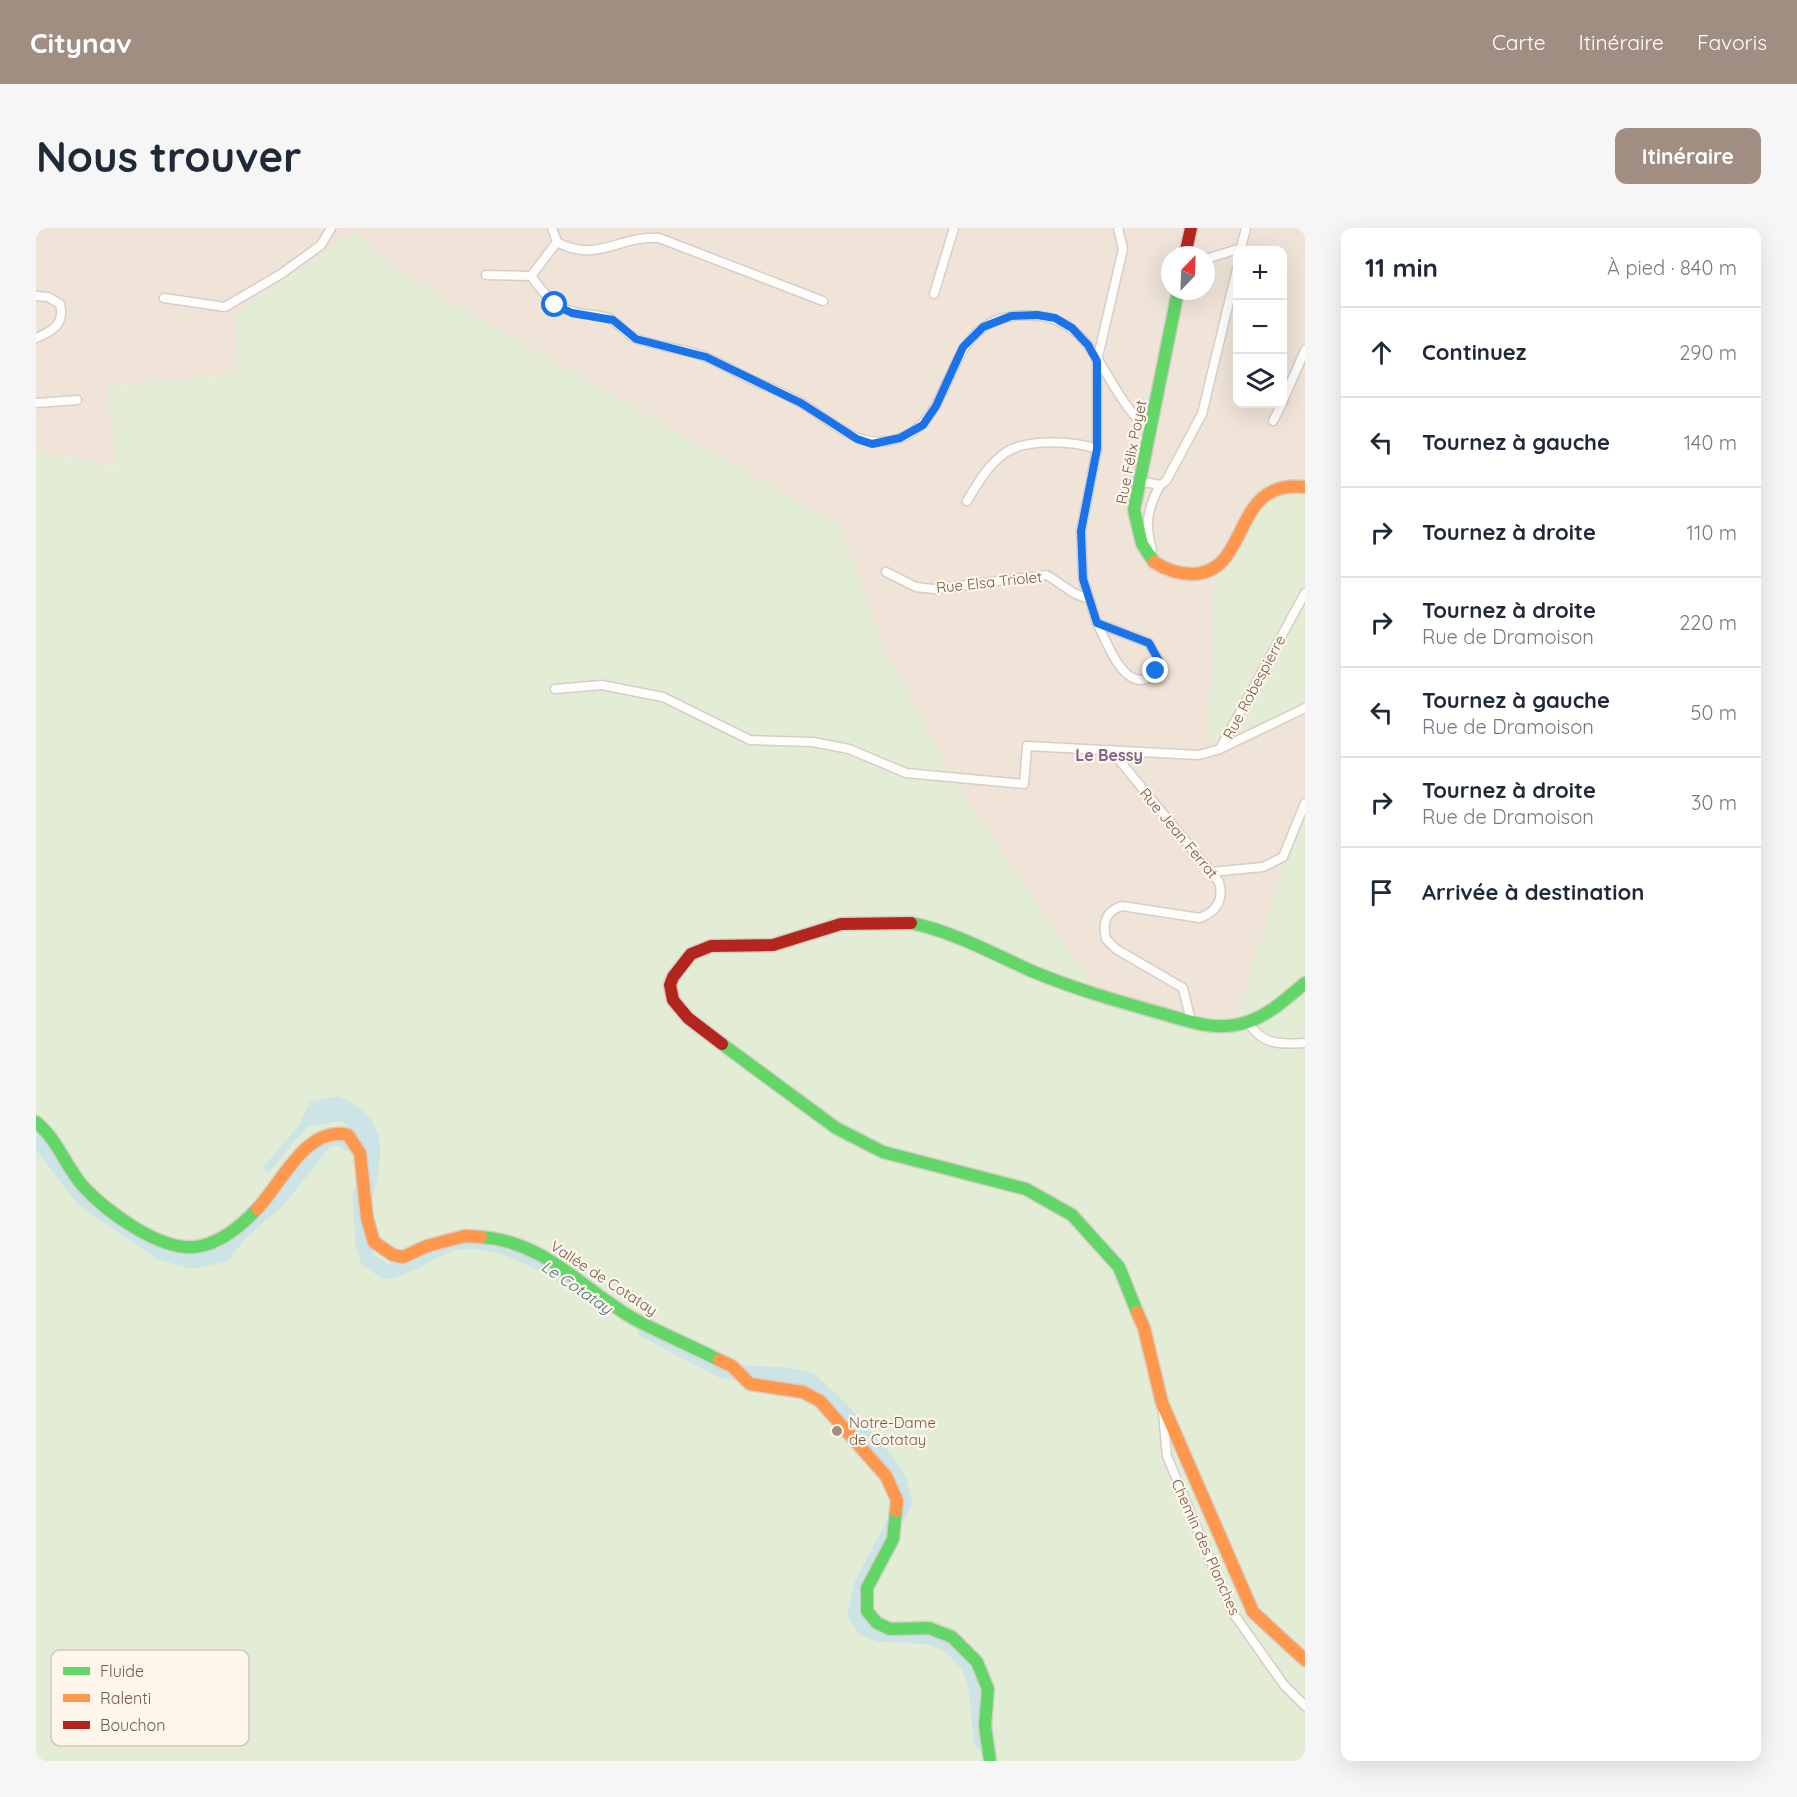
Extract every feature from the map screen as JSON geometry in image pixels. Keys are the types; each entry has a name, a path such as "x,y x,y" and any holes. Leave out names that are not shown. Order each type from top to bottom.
{"street":[{"path":"164,298 225,307 281,274 321,245 331,228"},
{"path":"552,228 557,242 582,252 644,236 659,238 823,301"},
{"path":"934,294 954,228"},
{"path":"1097,623 1149,643 1159,661 1156,671 1148,678 1137,681 1125,676 1097,623 1083,579 1081,531 1097,449 1097,361 1123,249 1118,228"},
{"path":"1187,246 1191,228"},
{"path":"1242,246 1246,228"},
{"path":"531,276 557,242"},
{"path":"1215,256 1233,251"},
{"path":"486,275 531,276"},
{"path":"531,276 548,298 565,310 604,317 613,320 636,339 706,357 801,403 857,439 872,444 900,438 923,425 936,406 963,347 983,327 1011,316 1055,318 1072,328 1088,345 1137,418 1151,427"},
{"path":"1152,549 1146,532 1147,517 1163,483 1202,414 1233,286"},
{"path":"36,296 48,297 60,304 63,314 59,324 51,332 36,338"},
{"name":"Rue Félix Poyet","path":"1176,300 1134,510 1139,542 1146,555 1162,568 1177,573 1201,574 1217,567 1231,549 1249,510 1258,500 1277,489 1305,487"},
{"path":"1287,391 1305,350"},
{"path":"36,403 76,400"},
{"path":"1273,421 1280,408"},
{"path":"967,501 985,471 1006,452 1050,442 1081,444 1097,449"},
{"path":"1139,481 1163,483"},
{"name":"Rue Elsa Triolet","path":"886,572 916,587 934,589 1046,575 1062,583 1077,596 1088,598"},
{"name":"Rue Robespierre","path":"1220,749 1305,593"},
{"path":"555,689 602,686 663,697 750,740 813,742 849,749 906,773 1024,784 1027,746 1199,755 1220,749 1305,708"},
{"name":"Rue Jean Ferrat","path":"1111,750 1219,882 1222,893 1218,906 1200,918 1122,906 1112,909 1105,919 1106,939 1116,950 1183,988 1191,1022"},
{"path":"1212,872 1263,867 1282,857 1305,803"},
{"path":"1305,984 1276,1007 1247,1022 1231,1026 1191,1022 1091,994 942,929 908,923 840,925 778,945 762,947 703,947 683,958 671,981 670,990 678,1008 700,1029 836,1128 883,1152 1026,1188 1072,1215 1119,1267 1144,1328 1162,1404 1253,1612 1305,1660"},
{"path":"1247,1022 1259,1038 1281,1044 1305,1043"},
{"name":"Vallée de Cotatay","path":"36,1122 57,1144 72,1173 94,1198 146,1232 185,1248 212,1243 234,1229 272,1194 311,1143 324,1135 339,1132 348,1136 360,1153 367,1218 374,1242 393,1256 403,1257 428,1246 465,1236 498,1238 515,1242 550,1259 635,1319 732,1366 743,1380 750,1384 803,1392 820,1401 886,1476 897,1500 895,1527 890,1548 867,1588 867,1611 876,1623 890,1629 929,1628 952,1637 977,1662 988,1689 985,1726 990,1761"},
{"name":"Chemin des Planches","path":"1162,1404 1167,1456 1231,1610 1284,1685 1305,1706"}],"shaded area":[{"path":"36,228 1305,228 1305,493 1295,490 1209,743 1305,703 1305,797 1236,1020 1184,1013 1096,990 956,784 885,649 839,525 395,270 355,231 239,374 107,386 118,466 36,451"}],"green space":[{"path":"355,231 395,270 839,525 885,649 956,784 1096,990 1184,1013 1236,1020 1305,797 1305,1761 36,1761 36,451 117,466 107,386 238,374 235,314"},
{"path":"1295,490 1305,493 1305,703 1209,744 1213,586 1256,505 1272,496"}],"water":[{"path":"337,1096 365,1113 378,1134 380,1160 371,1213 365,1149 343,1121 307,1126 269,1173 263,1168 299,1125 310,1102"}],"waterway":[{"name":"Le Cotatay","path":"36,1137 83,1199 162,1253 192,1261 223,1255 240,1233 278,1200 325,1141 337,1138 348,1143"},
{"name":"Le Cotatay","path":"360,1194 363,1245 368,1260 386,1272 403,1267 448,1245 466,1241 485,1243 525,1256 564,1276 595,1297"},
{"name":"Le Cotatay","path":"645,1330 725,1372 787,1375 810,1380 842,1410 886,1460 899,1481 905,1502 862,1584 855,1614 864,1628 879,1634 931,1637 951,1646 968,1665 975,1682 982,1743"}],"traffic: fast":[{"path":"1154,562 1142,544 1134,510 1176,300"},
{"path":"911,923 958,938 1034,972 1081,989 1199,1024 1230,1026 1258,1018 1275,1008 1305,983"},
{"path":"722,1044 836,1128 883,1152 1026,1189 1072,1215 1119,1267 1137,1312"},
{"path":"36,1122 50,1136 76,1177 92,1195 120,1218 153,1238 186,1247 209,1244 232,1232 257,1209"},
{"path":"481,1237 504,1241 544,1257 636,1320 719,1360"},
{"path":"896,1511 893,1539 867,1588 867,1611 877,1623 890,1629 929,1628 952,1637 977,1662 988,1689 985,1726 990,1761"}],"traffic: slow":[{"path":"1154,562 1182,573 1193,574 1212,569 1225,558 1252,510 1264,497 1281,488 1305,487"},
{"path":"257,1209 307,1147 333,1134 348,1135 360,1153 367,1218 374,1242 393,1255 403,1257 427,1246 465,1236 481,1237"},
{"path":"1137,1312 1144,1328 1162,1403 1253,1612 1305,1660"},
{"path":"719,1360 732,1366 750,1384 803,1392 820,1401 886,1476 897,1500 896,1511"}],"traffic: jam":[{"path":"1187,246 1191,228"},
{"path":"722,1044 688,1018 673,1000 670,985 673,977 691,954 711,946 773,945 841,924 911,923"}],"place":[{"name":"Notre-Dame de Cotatay","path":"837,1431"}],"district":[{"name":"Le Bessy","path":"1109,755"}],"route":[{"path":"555,305 572,313 613,320 636,339 706,357 801,403 857,439 872,444 900,438 923,425 936,406 963,347 983,327 1011,316 1037,315 1055,318 1072,328 1088,345 1097,361 1097,449 1081,531 1083,579 1097,623 1149,643 1159,661 1156,671"}]}
